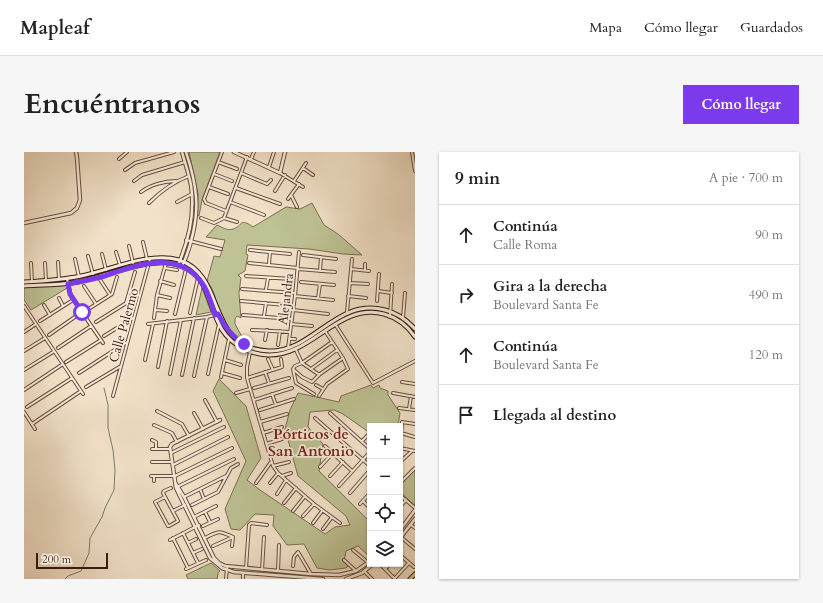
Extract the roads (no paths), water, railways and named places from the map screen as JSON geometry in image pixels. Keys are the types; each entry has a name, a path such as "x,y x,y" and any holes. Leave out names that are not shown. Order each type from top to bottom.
{"main road":[{"path":"24,282 80,277 133,263 167,258 195,270 205,281 210,289 219,324 229,338 240,347 250,352 267,355 286,353 296,350 335,324 350,316 366,312 390,314 404,323 415,337"},
{"path":"24,286 68,284 98,278 149,260 181,263 198,278 207,291 224,326 234,337 251,347 271,351 288,348 306,340 333,320 347,312 360,309 371,308 403,318 415,329"},
{"path":"411,579 415,575"}],"street":[{"path":"24,223 71,213 77,208 80,200 76,152"},
{"path":"119,159 127,152"},
{"path":"125,170 135,163 174,152"},
{"path":"181,263 191,219 192,194 189,176 182,152"},
{"path":"181,263 190,242 195,220 197,201 195,185 186,152"},
{"path":"222,152 204,199 205,202 226,211"},
{"path":"234,152 280,172 303,188"},
{"path":"251,159 254,152"},
{"path":"269,167 274,152"},
{"path":"280,172 285,152"},
{"path":"412,152 415,171"},
{"path":"201,218 215,223 224,218 247,157"},
{"path":"134,181 140,175 185,162"},
{"path":"218,162 237,169"},
{"path":"294,181 306,162"},
{"path":"303,168 313,175"},
{"path":"241,173 267,184 271,180"},
{"path":"214,174 232,181"},
{"path":"275,191 285,175"},
{"path":"149,203 160,192 177,181 189,176"},
{"path":"141,192 150,187 171,181 177,181"},
{"path":"288,199 299,184"},
{"path":"209,187 228,194"},
{"path":"236,188 280,204"},
{"path":"177,202 192,194"},
{"path":"291,195 297,207"},
{"path":"230,202 264,215"},
{"path":"224,218 237,222"},
{"path":"191,219 195,220"},
{"path":"186,240 221,249"},
{"path":"142,242 149,260"},
{"path":"129,246 133,263"},
{"path":"250,250 290,254"},
{"path":"116,252 120,266"},
{"path":"269,265 270,252"},
{"name":"Alejandra","path":"286,353 295,296 299,252"},
{"path":"102,254 106,270"},
{"path":"303,255 336,259"},
{"path":"88,256 93,274"},
{"path":"320,270 321,257"},
{"path":"75,259 80,277"},
{"path":"347,312 352,259"},
{"name":"Calle Palermo","path":"113,396 149,260"},
{"path":"58,262 59,280"},
{"path":"154,318 160,281 166,262"},
{"path":"31,263 32,282"},
{"path":"45,263 46,281"},
{"path":"249,263 335,272"},
{"path":"365,270 366,264"},
{"path":"164,268 177,270"},
{"path":"175,314 186,268"},
{"path":"352,269 369,271"},
{"path":"126,303 135,272"},
{"path":"377,301 379,274"},
{"path":"246,276 291,279"},
{"path":"87,310 110,295 113,291 117,277"},
{"path":"98,278 110,295"},
{"path":"190,313 198,278"},
{"path":"266,290 268,278"},
{"path":"67,279 70,294 73,300 103,343"},
{"path":"160,281 174,284"},
{"path":"301,282 334,285"},
{"path":"350,283 368,284"},
{"path":"318,298 320,284"},
{"path":"390,314 392,284"},
{"path":"84,286 96,304"},
{"path":"242,289 295,293"},
{"path":"378,291 392,293"},
{"path":"403,318 405,293"},
{"path":"96,322 140,295"},
{"path":"157,295 170,298"},
{"path":"295,296 333,300"},
{"path":"348,296 366,298"},
{"path":"59,298 63,306"},
{"path":"40,321 73,300"},
{"path":"242,301 286,305"},
{"path":"264,316 266,303"},
{"path":"44,305 50,315"},
{"path":"24,306 83,394"},
{"path":"156,310 167,311"},
{"path":"293,310 328,314"},
{"path":"48,335 82,312"},
{"path":"148,324 207,317 217,314"},
{"path":"243,315 292,319"},
{"path":"194,376 207,317"},
{"path":"104,336 134,318"},
{"path":"182,375 194,318"},
{"path":"170,374 181,320"},
{"path":"333,320 373,383 415,361"},
{"path":"158,367 167,322"},
{"path":"145,360 153,323"},
{"path":"24,332 36,324"},
{"path":"208,374 219,324"},
{"path":"291,324 312,326"},
{"path":"58,348 91,326"},
{"path":"252,330 290,332"},
{"path":"265,340 267,330"},
{"path":"278,345 280,331"},
{"path":"319,396 327,384 348,369 338,350 325,331"},
{"path":"24,351 45,338"},
{"path":"222,377 229,338"},
{"path":"289,338 295,339"},
{"path":"66,362 100,340"},
{"path":"79,373 127,342"},
{"path":"293,369 295,366 302,363 332,342"},
{"path":"251,347 247,367 247,378 273,466 278,473 314,504 340,523"},
{"path":"296,350 302,363 319,375"},
{"path":"311,369 338,350"},
{"path":"24,370 54,351"},
{"path":"293,369 302,377 312,382 342,358"},
{"path":"268,359 273,370"},
{"path":"247,378 283,367 281,359"},
{"path":"225,360 242,365"},
{"path":"24,390 63,364"},
{"path":"86,387 121,366"},
{"path":"293,369 296,383 314,394"},
{"path":"265,372 269,383"},
{"path":"222,373 240,378"},
{"path":"27,407 72,378"},
{"path":"254,388 289,378"},
{"path":"402,382 415,384"},
{"path":"316,385 323,389"},
{"path":"254,400 292,388"},
{"path":"236,393 250,389"},
{"path":"32,424 81,392"},
{"path":"272,394 276,405"},
{"path":"393,394 415,397"},
{"path":"409,409 411,396"},
{"path":"205,400 216,422"},
{"path":"260,410 294,400"},
{"path":"399,408 415,410"},
{"path":"157,411 182,424 189,436"},
{"path":"24,412 35,429"},
{"path":"194,413 203,429"},
{"path":"330,413 367,447"},
{"path":"260,422 287,414"},
{"path":"315,418 367,464"},
{"path":"220,420 171,445 170,449 177,487 185,505 216,559 222,564 228,566 311,574 339,575 356,571 367,563"},
{"path":"415,424 402,422 400,434 415,437"},
{"path":"154,425 172,433 177,442"},
{"path":"171,453 224,427"},
{"path":"263,433 282,427"},
{"path":"352,433 355,429"},
{"path":"362,441 367,436"},
{"path":"152,462 172,464 228,437"},
{"path":"152,440 156,443 156,449"},
{"path":"266,444 282,440"},
{"path":"325,446 352,471"},
{"path":"154,481 152,476 175,476 232,448"},
{"path":"152,449 170,449"},
{"path":"403,449 415,451"},
{"path":"269,455 285,450"},
{"path":"403,459 412,451"},
{"path":"320,467 334,454"},
{"path":"339,486 367,454"},
{"path":"177,487 234,459"},
{"path":"256,483 271,462"},
{"path":"273,466 289,462"},
{"path":"330,476 343,462"},
{"path":"192,505 220,491 231,468 238,464"},
{"path":"403,479 415,468"},
{"path":"270,483 278,473"},
{"path":"282,476 291,473"},
{"path":"350,493 367,473"},
{"path":"184,497 227,476"},
{"path":"277,494 287,480"},
{"path":"177,487 194,517 210,558 217,565 227,570 243,573 323,579"},
{"path":"165,497 155,502 168,526 178,521 165,497 164,491 171,488"},
{"path":"284,503 296,488"},
{"path":"200,489 204,499"},
{"path":"360,504 368,495"},
{"path":"293,511 305,496"},
{"path":"403,498 415,509 403,526"},
{"path":"403,504 406,500"},
{"path":"363,501 367,505"},
{"path":"303,516 314,504"},
{"path":"173,511 185,505"},
{"path":"194,517 216,506"},
{"path":"313,522 323,511"},
{"path":"205,512 210,522"},
{"path":"323,529 332,517"},
{"path":"203,526 218,518"},
{"path":"403,533 415,519"},
{"path":"246,568 249,525 251,523 267,525"},
{"path":"411,524 415,528"},
{"path":"170,540 197,526"},
{"path":"205,538 219,531 233,537"},
{"path":"183,533 198,563"},
{"path":"213,546 233,537"},
{"path":"232,546 233,537"},
{"path":"262,570 264,537"},
{"path":"173,538 187,569 206,560"},
{"path":"188,543 196,539"},
{"path":"403,539 415,549"},
{"path":"278,571 279,545"},
{"path":"193,553 202,549"},
{"path":"353,550 367,560"},
{"path":"293,566 294,556 298,552 311,574 311,578"},
{"path":"403,558 414,567"},
{"path":"344,560 356,571"},
{"path":"385,569 395,579 409,563"},
{"path":"226,579 228,566"},
{"path":"346,579 369,567"},
{"path":"364,571 372,579"},
{"path":"243,573 243,579"}],"waterway":[{"path":"184,152 193,191 194,215"},
{"path":"65,579 68,576 81,571 89,553 90,538 102,517 114,490 115,470 113,450 108,428 108,405 104,388"}],"district":[{"name":"Pórticos de San Antonio","path":"311,442"}]}
